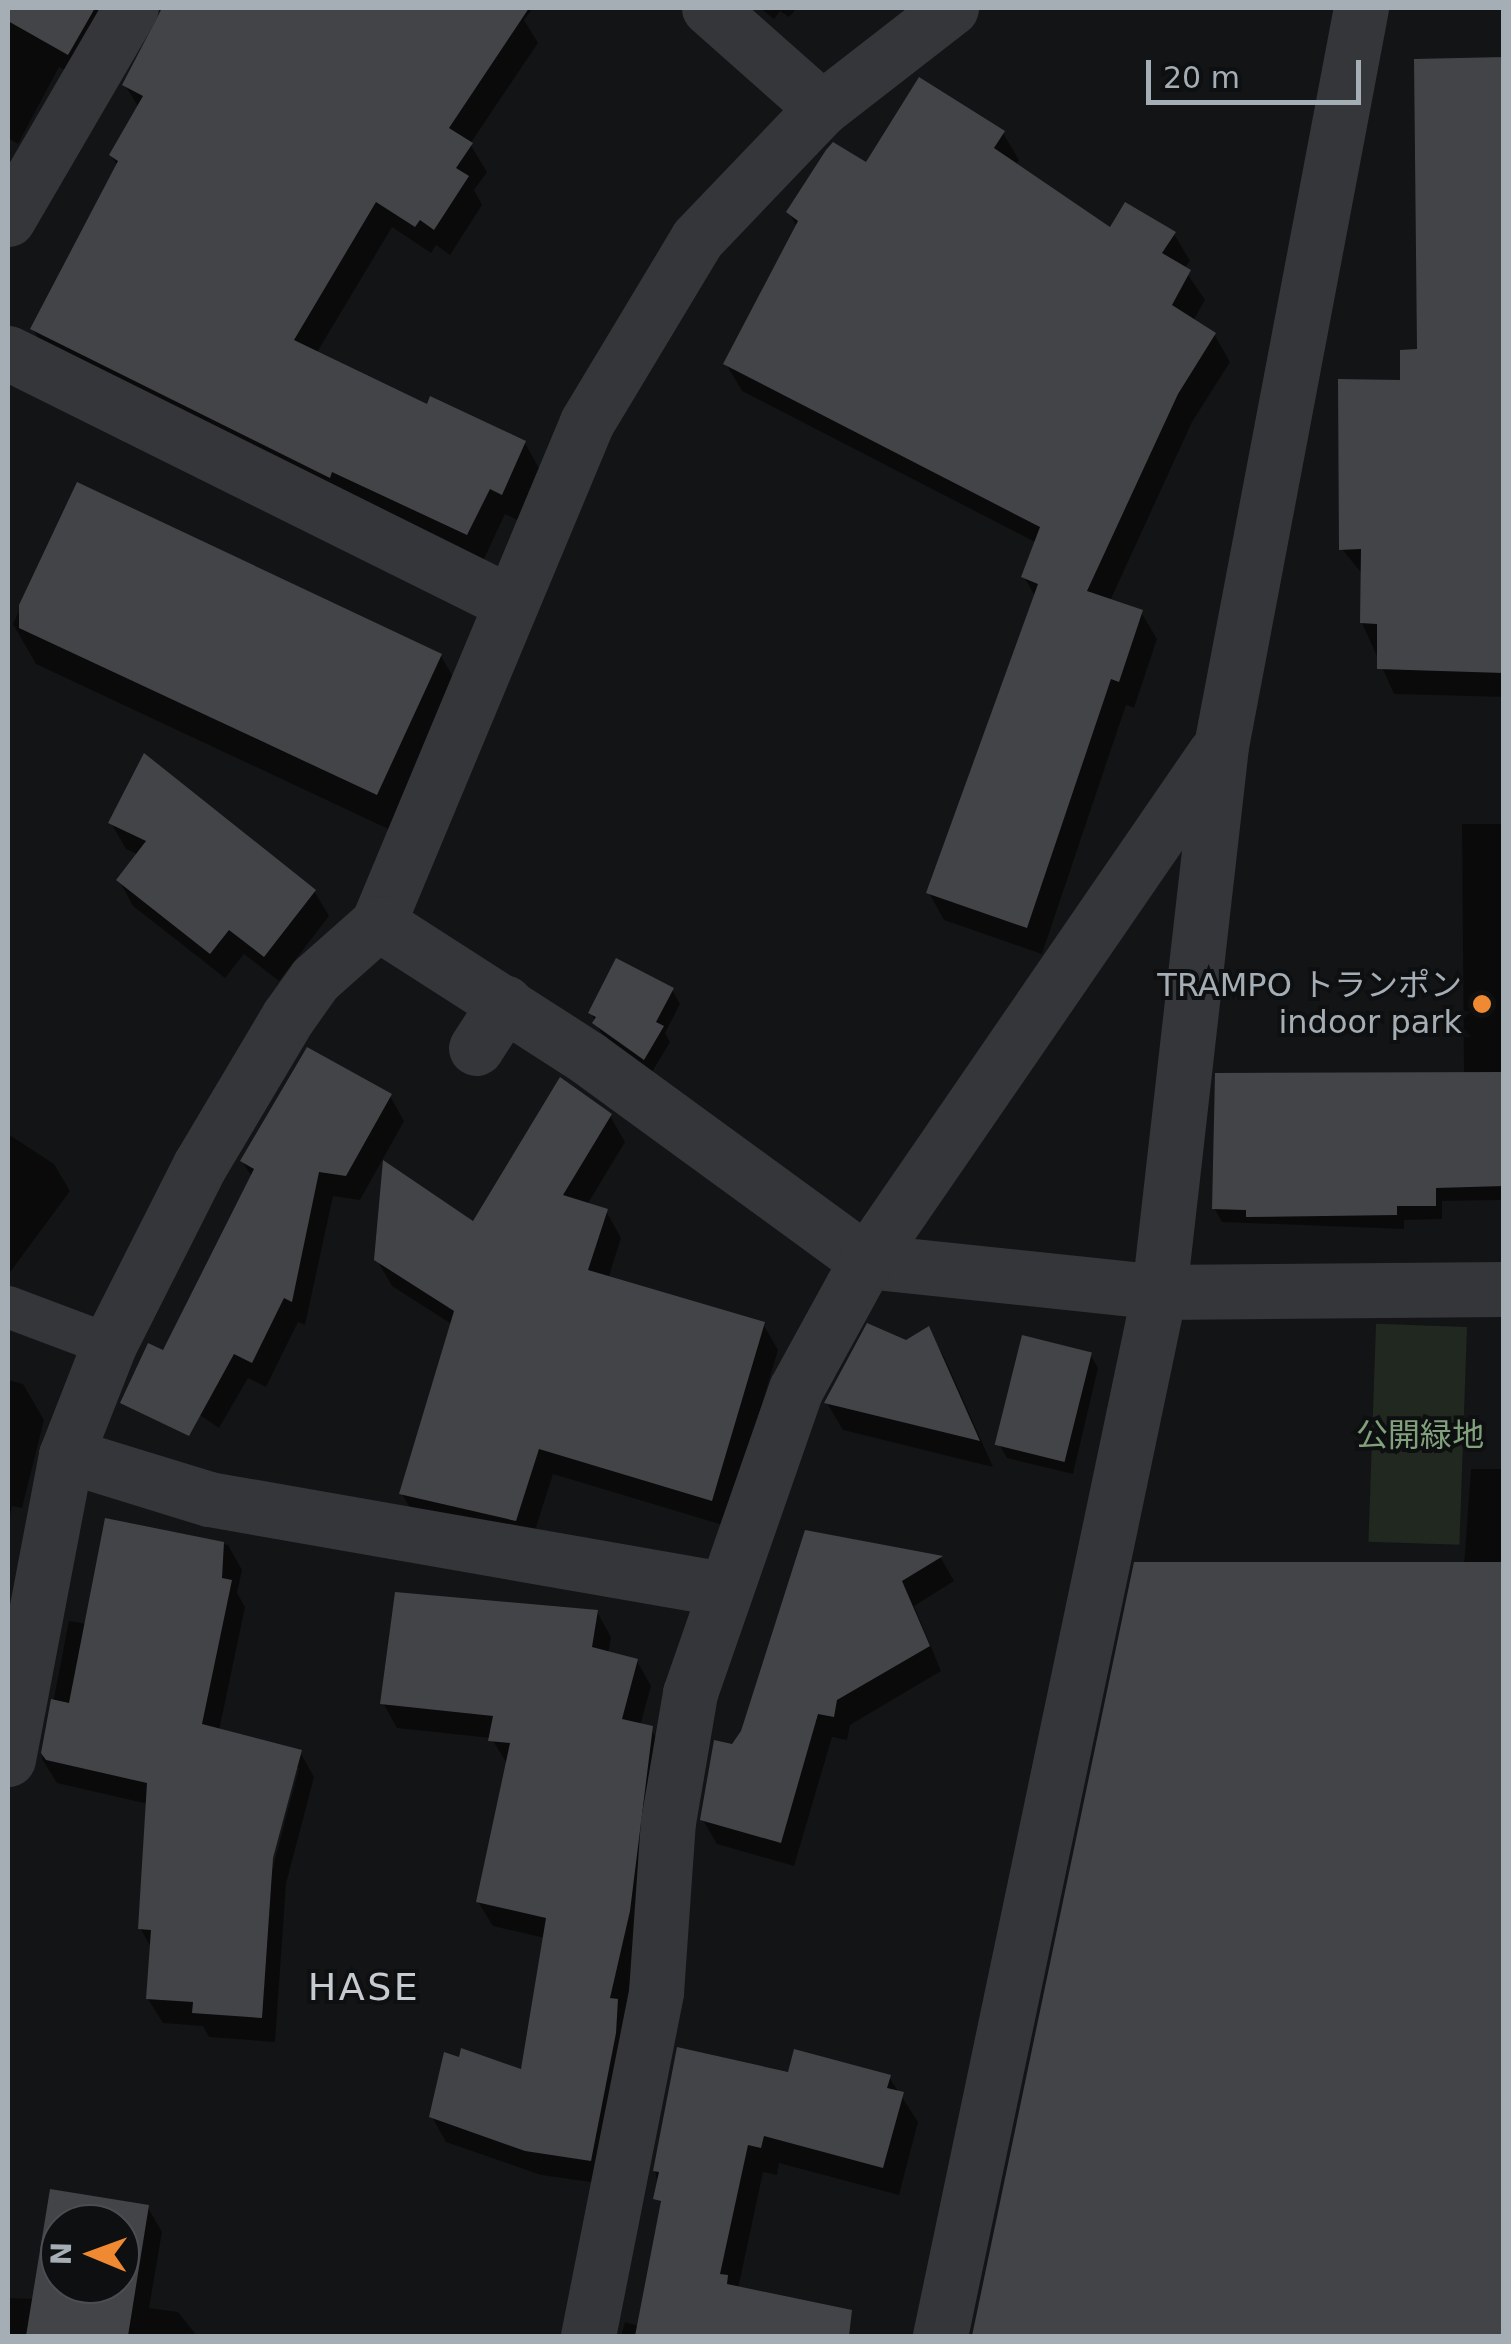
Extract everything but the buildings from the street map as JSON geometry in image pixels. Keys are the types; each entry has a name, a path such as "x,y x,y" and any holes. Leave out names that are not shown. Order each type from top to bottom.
{"street":[{"path":"8,219 131,8"},
{"path":"709,8 822,108"},
{"path":"8,1759 66,1455 110,1345 200,1165 288,1018 315,979 378,923 507,601 587,422 696,239 822,108 951,8"},
{"path":"940,2336 1158,1292 1221,746 1361,8"},
{"path":"8,352 507,601"},
{"path":"588,2336 656,1992 668,1822 690,1693 723,1589 796,1389 866,1261 1221,746"},
{"path":"378,923 505,1003 866,1261 1158,1292 1504,1289"},
{"path":"476,1048 505,1003"},
{"path":"66,1455 208,1500 723,1589"}],"lane":[{"path":"8,1307 110,1345"}],"green space":[{"name":"公開緑地","path":"1376,1324 1467,1327 1459,1545 1368,1542"}],"place":[{"name":"TRAMPO トランポン indoor park","path":"1482,1004"}],"district":[{"name":"HASE","path":"364,1988"}]}
